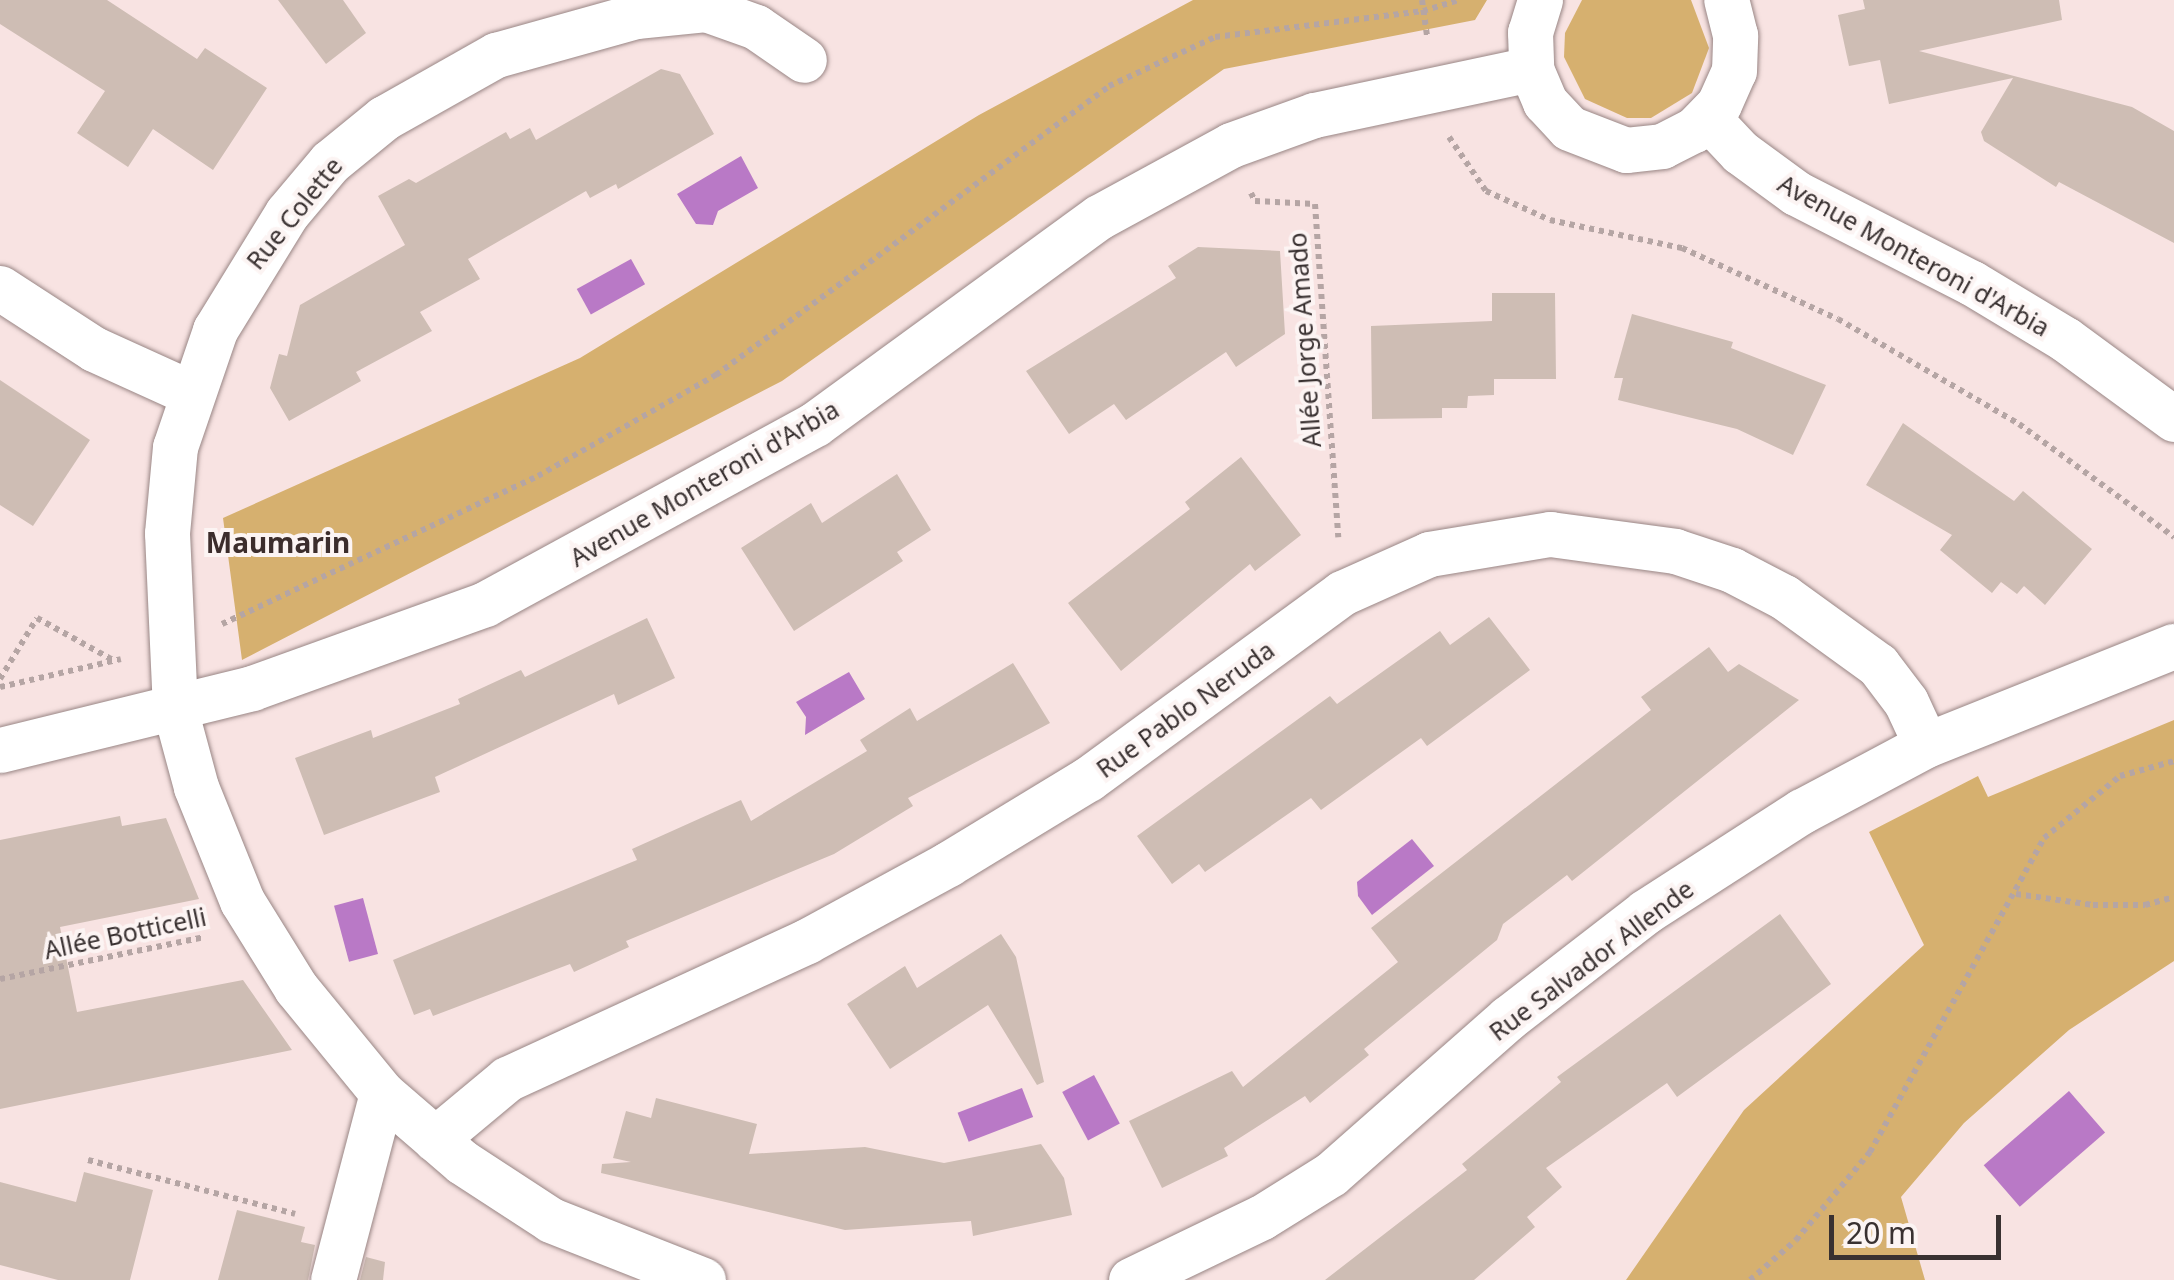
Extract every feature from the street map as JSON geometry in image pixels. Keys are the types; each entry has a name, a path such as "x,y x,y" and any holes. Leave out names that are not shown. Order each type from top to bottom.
{"street":[{"path":"1540,0 1530,32 1532,69 1545,102 1570,128 1602,145 1662,146 1708,118 1734,71 1736,35 1726,0"},
{"name":"Rue Colette","path":"175,709 167,533 174,447 191,393 247,269 330,162 441,81 559,34 636,16 706,9 756,27 804,60"},
{"name":"Avenue Monteroni d'Arbia","path":"0,750 175,709 485,604 660,514 815,424 1099,217 1231,145 1314,116 1532,69"},
{"name":"Avenue Monteroni d'Arbia","path":"1708,118 1740,152 1796,193 1988,293 2174,419"},
{"path":"0,288 94,350 191,393"},
{"name":"Rue Pablo Neruda","path":"435,1139 508,1079 806,941 1041,808 1342,593 1429,554 1492,540 1550,534 1675,551 1732,570 1832,628 1878,665 1906,702 1926,745"},
{"name":"Rue Salvador Allende","path":"1144,1278 1331,1174 1508,1018 1645,912 1802,811 1926,745 2174,646"},
{"path":"175,709 196,787 258,926 296,988 382,1093 435,1139 551,1220 703,1280"},
{"path":"333,1280 382,1093"}],"path":[{"path":"1422,0 1434,88 1452,144 1486,191 1550,220 1682,248 1838,319 2018,424 2174,537"},
{"path":"0,687 115,661 232,620 538,476 716,375 1109,86 1215,36 1423,11 1460,0"},
{"name":"Allée Jorge Amado","path":"1231,145 1255,201 1315,204 1342,593"},
{"path":"0,679 37,618 115,661"},
{"path":"1750,1280 1796,1240 1870,1152 2044,838 2120,776 2174,761"},
{"path":"2016,894 2094,905 2145,905 2174,897"},
{"name":"Allée Botticelli","path":"0,979 258,926"},
{"path":"88,1160 347,1227"}],"shaded area":[{"path":"1193,0 1487,0 1475,20 1224,69 782,381 242,660 223,518 580,358 979,115"},
{"path":"1582,0 1691,0 1709,48 1692,93 1651,118 1627,118 1585,99 1564,57 1565,33"},
{"path":"741,156 758,188 718,211 713,225 696,224 677,194"},
{"path":"631,259 645,284 591,314 577,289"},
{"path":"849,672 865,699 805,735 806,717 796,702"},
{"path":"2174,720 2174,961 2069,1030 1964,1123 1901,1197 1925,1280 1626,1280 1744,1110 1924,945 1869,832 1978,776 1988,797"},
{"path":"1412,839 1434,866 1372,915 1358,896 1357,882"},
{"path":"363,898 378,954 349,962 334,906"},
{"path":"1094,1075 1120,1124 1088,1140 1062,1092"},
{"path":"1022,1088 1033,1117 969,1142 958,1113"},
{"path":"2069,1091 2105,1133 2020,1207 1984,1165"}],"building":[{"path":"0,0 107,0 197,59 205,48 267,88 213,170 153,129 128,167 77,133 105,91 0,24"},
{"path":"278,0 343,0 366,33 326,64"},
{"path":"1863,0 2059,0 2062,20 1919,51 2132,107 2174,131 2174,243 2059,182 2056,187 1984,141 1981,132 2013,78 1889,104 1880,60 1849,66 1838,15 1865,9"},
{"path":"661,69 680,74 714,134 618,189 616,184 590,198 586,191 468,259 480,279 420,312 432,331 356,372 361,381 289,421 270,388 279,354 287,356 300,305 405,245 378,196 409,179 416,183 506,132 510,139 530,128 536,140"},
{"path":"1198,247 1280,251 1285,334 1236,367 1226,352 1126,420 1114,404 1069,434 1026,371 1176,278 1168,266"},
{"path":"1492,293 1555,293 1556,379 1494,379 1494,395 1468,396 1467,408 1442,408 1442,418 1372,419 1371,326 1492,321"},
{"path":"1632,314 1733,342 1731,348 1826,385 1793,455 1737,429 1618,400 1623,378 1614,378"},
{"path":"0,380 90,440 33,526 0,505"},
{"path":"1903,423 2014,501 2023,491 2092,549 2045,605 2024,586 2017,594 2001,582 1992,593 1940,550 1952,535 1866,485"},
{"path":"1241,457 1301,535 1255,571 1250,564 1121,671 1068,603 1190,509 1185,502"},
{"path":"897,474 931,530 897,552 903,561 794,631 741,548 811,503 822,523"},
{"path":"1489,617 1530,670 1427,746 1421,738 1321,810 1311,798 1205,872 1199,864 1172,884 1137,836 1330,696 1337,704 1440,631 1450,645"},
{"path":"647,618 675,678 618,705 614,694 435,777 440,792 324,835 295,758 371,730 373,738 460,704 458,699 521,670 525,677"},
{"path":"1709,647 1728,672 1739,664 1799,700 1572,881 1567,875 1503,924 1497,940 1364,1049 1369,1055 1310,1103 1305,1096 1224,1148 1228,1156 1162,1188 1129,1121 1232,1071 1243,1087 1398,962 1371,928 1651,710 1641,697"},
{"path":"1013,663 1050,723 908,798 913,806 834,854 626,941 629,947 574,972 570,964 433,1016 430,1009 414,1015 393,960 637,860 632,849 741,800 751,821 867,751 860,740 910,708 917,721"},
{"path":"120,816 122,826 166,818 199,899 60,927 77,1012 243,980 292,1050 0,1109 0,840"},
{"path":"1780,914 1831,984 1677,1097 1667,1083 1546,1168 1562,1187 1527,1217 1535,1227 1474,1280 1325,1280 1467,1170 1462,1164 1561,1082 1557,1077"},
{"path":"1001,934 1016,957 1044,1082 1037,1085 988,1005 890,1069 847,1004 905,966 917,988"},
{"path":"656,1098 757,1124 749,1154 865,1147 944,1163 1041,1144 1064,1178 1072,1215 973,1236 971,1221 845,1230 601,1173 602,1164 631,1162 613,1158 626,1111 651,1118"},
{"path":"84,1172 153,1190 130,1280 58,1280 0,1265 0,1182 76,1202"},
{"path":"237,1210 305,1227 301,1242 315,1245 308,1280 218,1280"},
{"path":"366,1257 385,1262 383,1280 360,1280"}],"district":[{"name":"Maumarin","path":"278,542"}]}
